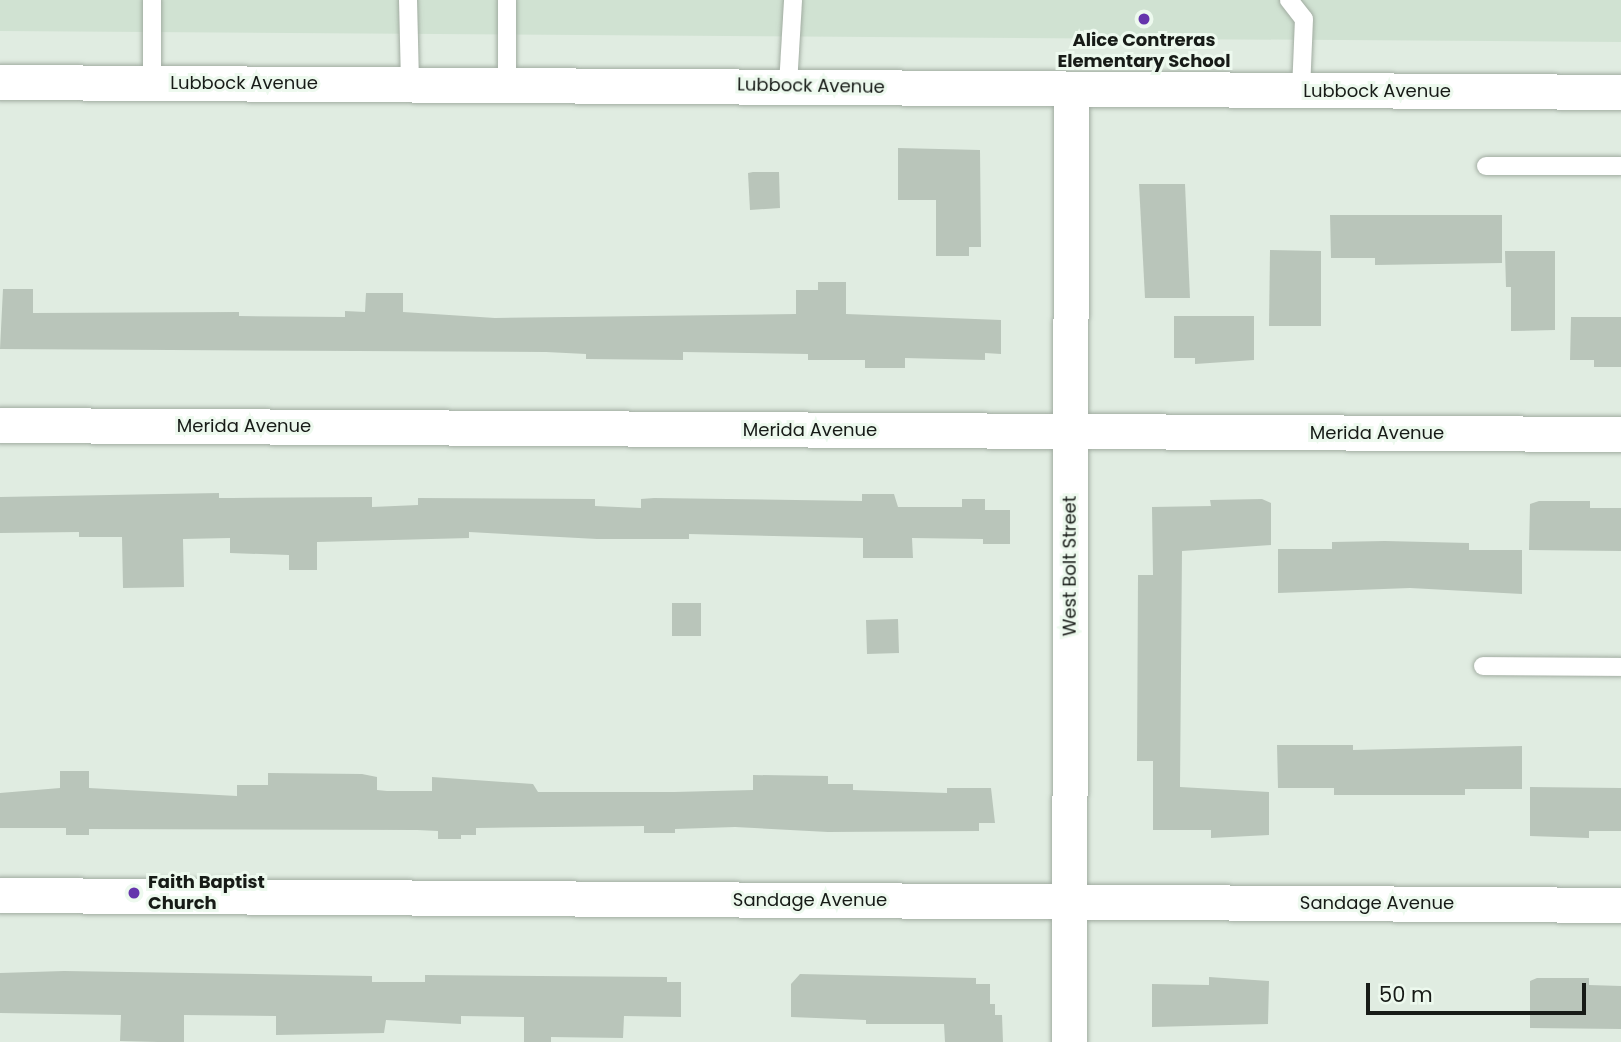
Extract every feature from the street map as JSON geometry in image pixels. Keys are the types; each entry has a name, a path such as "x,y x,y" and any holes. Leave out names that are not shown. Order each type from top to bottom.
{"street":[{"name":"Lubbock Avenue","path":"0,82 1621,92"},
{"name":"West Bolt Street","path":"1069,1042 1071,89"},
{"name":"Merida Avenue","path":"0,425 1621,434"},
{"name":"Sandage Avenue","path":"0,895 1621,905"}],"lane":[{"path":"152,0 152,83"},
{"path":"408,0 410,84"},
{"path":"507,0 507,84"},
{"path":"788,85 793,0"},
{"path":"1289,0 1304,19 1301,90"},
{"path":"1486,166 1621,166"},
{"path":"1483,666 1621,667"}],"shaded area":[{"name":"Alice Contreras Elementary School","path":"0,0 1621,0 1621,42 0,31"}],"building":[{"path":"898,148 980,150 981,247 969,247 969,256 936,256 936,200 898,200"},
{"path":"779,172 780,208 750,210 748,173"},
{"path":"1139,184 1185,184 1190,298 1145,298"},
{"path":"1330,215 1502,215 1502,263 1375,265 1375,258 1331,258"},
{"path":"1270,250 1321,251 1321,326 1269,326"},
{"path":"1505,251 1555,251 1555,330 1511,331 1511,287 1506,287"},
{"path":"818,282 846,282 846,314 1001,320 1001,354 985,353 985,360 905,358 905,368 865,368 865,360 808,360 808,354 683,352 683,360 586,359 586,354 546,352 0,349 3,289 33,289 33,313 239,312 239,316 345,317 345,311 365,312 366,293 403,293 403,312 495,318 796,314 796,290 818,290"},
{"path":"1174,316 1254,316 1254,360 1195,364 1195,358 1174,358"},
{"path":"1571,317 1621,317 1621,367 1594,367 1594,360 1570,360"},
{"path":"219,493 219,498 372,497 372,507 418,505 418,498 595,499 595,506 641,508 641,499 654,498 862,501 862,494 894,494 898,507 962,507 962,499 985,499 985,510 1010,510 1010,544 983,544 983,539 912,538 913,558 863,558 863,538 689,534 689,539 597,539 469,532 469,538 317,542 317,570 289,570 289,555 230,553 230,538 183,539 184,587 123,588 122,537 79,537 79,532 0,533 0,497"},
{"path":"1262,499 1271,503 1271,545 1182,551 1180,787 1269,792 1269,835 1211,838 1211,830 1153,830 1153,761 1137,761 1138,575 1153,575 1152,507 1211,506 1210,500"},
{"path":"1539,501 1590,501 1590,508 1621,508 1621,551 1529,550 1530,504"},
{"path":"1332,542 1469,543 1469,550 1522,550 1522,594 1410,588 1278,593 1278,549 1332,549"},
{"path":"672,603 701,603 701,636 672,636"},
{"path":"898,619 899,653 867,654 866,620"},
{"path":"1277,745 1353,745 1353,750 1522,746 1522,789 1465,789 1465,795 1334,795 1334,788 1278,788"},
{"path":"60,771 89,771 89,788 237,796 237,785 268,785 268,773 362,774 377,777 377,790 387,791 432,791 432,777 533,784 538,792 753,790 753,775 828,776 828,784 853,784 853,790 947,793 947,788 991,788 995,823 979,823 979,831 828,832 735,827 644,833 644,826 476,828 476,835 461,835 461,839 438,839 438,831 417,830 89,829 89,835 66,835 66,828 0,828 0,793 60,788"},
{"path":"1530,787 1621,788 1621,831 1589,831 1589,838 1530,836"},
{"path":"64,971 372,976 372,982 425,982 425,975 667,977 667,982 681,982 681,1017 624,1016 623,1038 551,1037 551,1042 524,1042 524,1017 461,1016 461,1024 386,1020 384,1033 276,1035 276,1016 184,1015 184,1042 158,1042 120,1041 121,1015 0,1013 0,973"},
{"path":"800,974 976,978 976,984 990,984 990,1004 995,1004 995,1015 1002,1015 1003,1042 945,1042 944,1024 866,1024 866,1020 791,1017 791,984"},
{"path":"1209,977 1269,981 1268,1024 1152,1027 1152,984 1209,985"},
{"path":"1537,978 1589,978 1589,985 1621,986 1621,1029 1530,1028 1530,981"}],"place":[{"name":"Alice Contreras Elementary School","path":"1144,19"},
{"name":"Faith Baptist Church","path":"134,893"}]}
